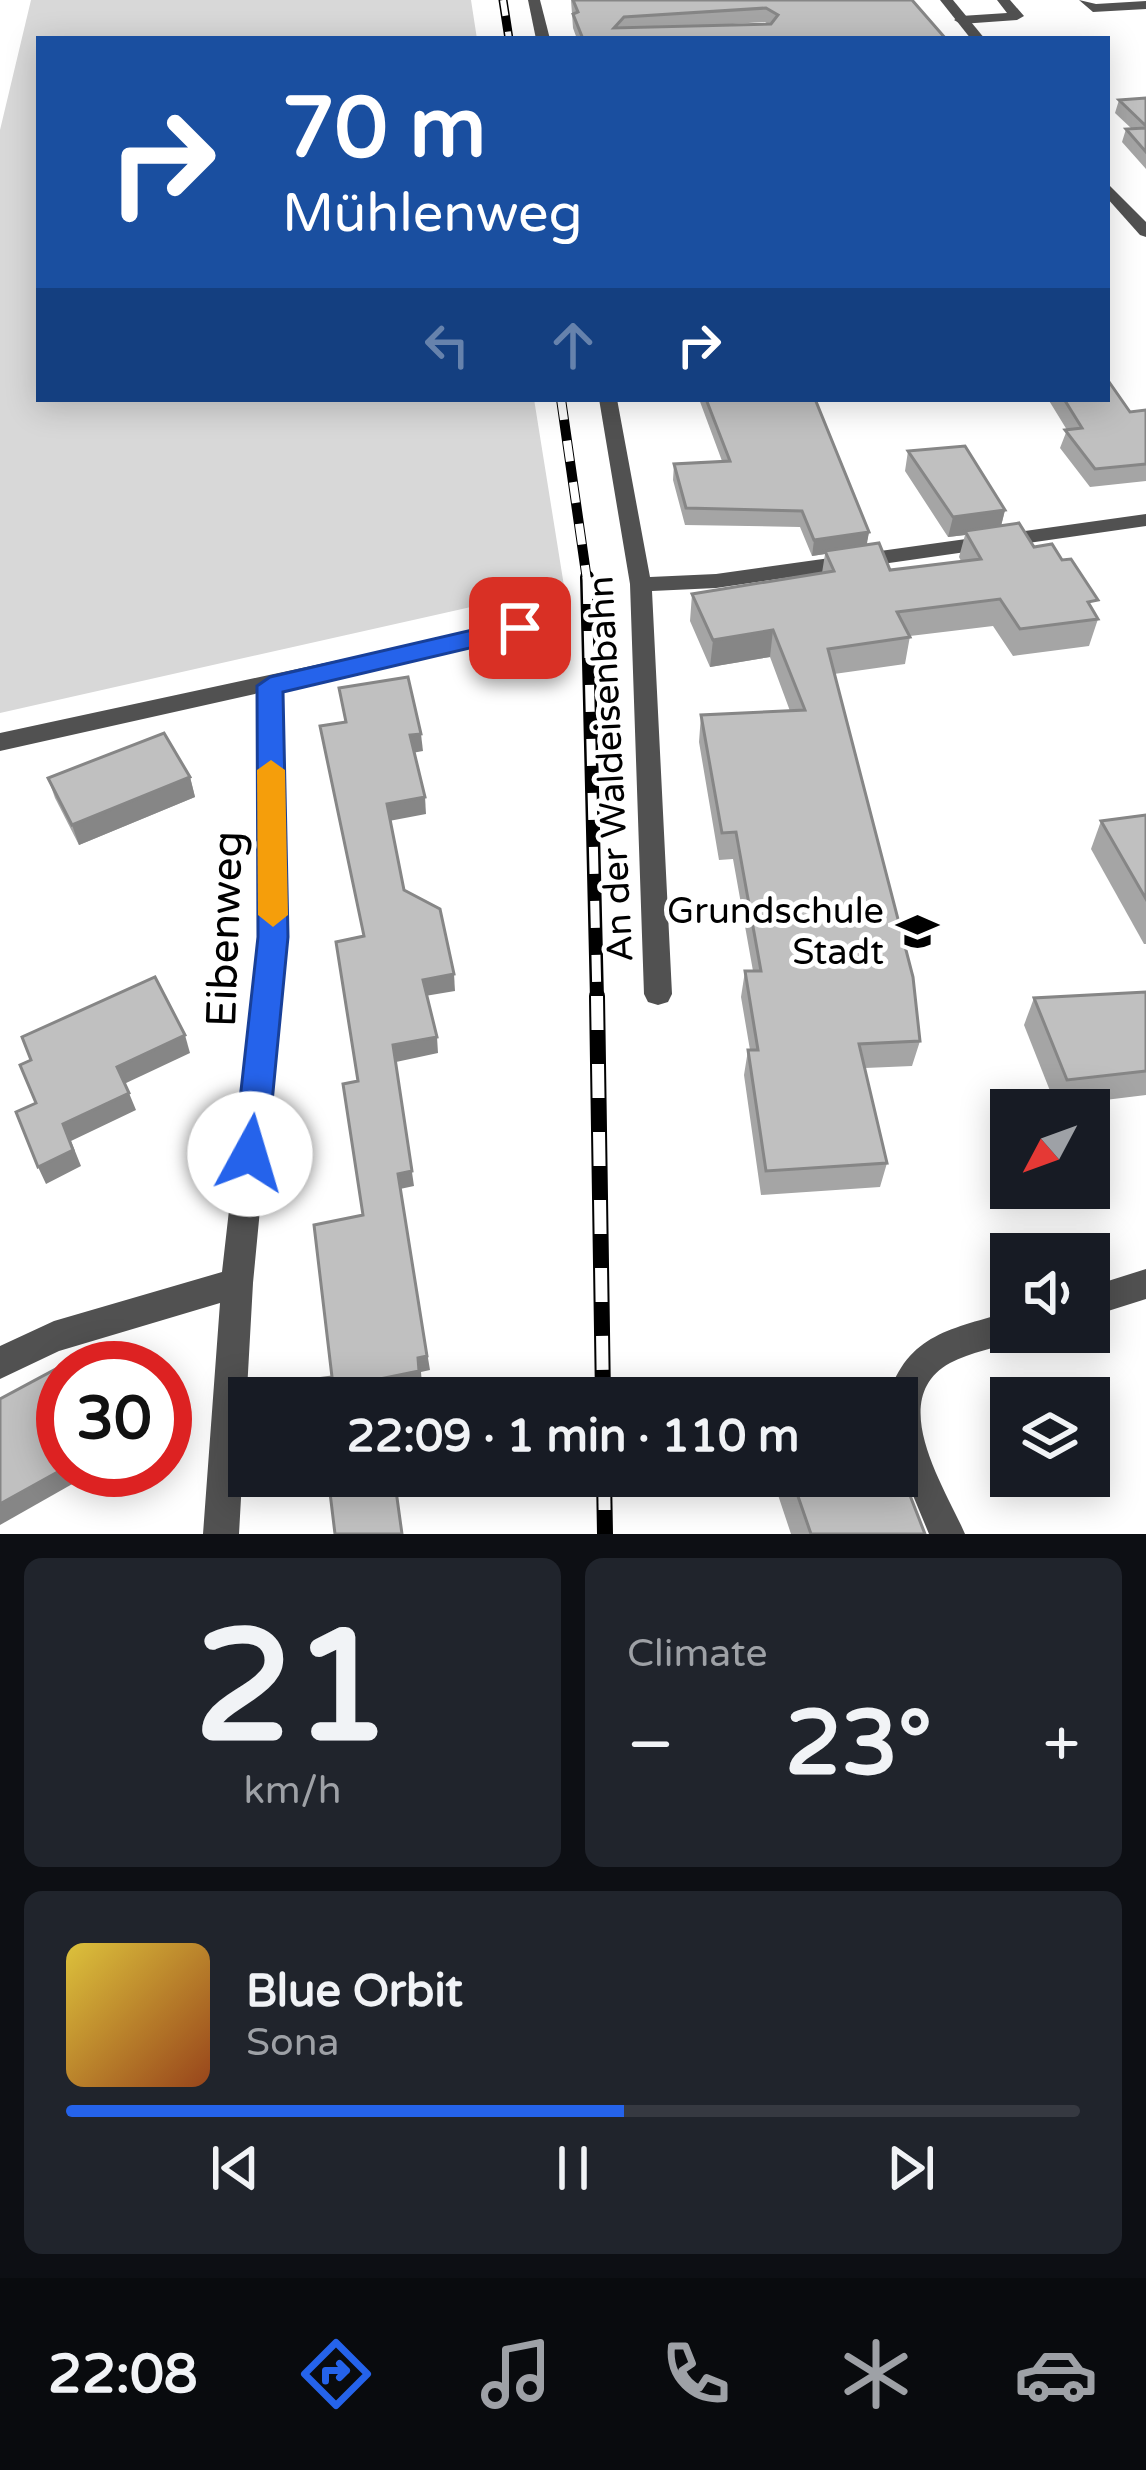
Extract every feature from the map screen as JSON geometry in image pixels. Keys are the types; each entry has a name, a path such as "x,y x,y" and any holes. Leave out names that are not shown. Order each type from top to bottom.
{"street":[{"path":"534,0 542,36"},
{"path":"946,0 975,36"},
{"path":"962,20 1016,16 1004,0"},
{"path":"1085,0 1093,8 1146,5"},
{"path":"1110,191 1146,232"},
{"name":"An der Waldeisenbahn","path":"609,402 641,584 658,994"},
{"path":"641,584 716,581 1146,520"},
{"path":"0,742 520,628"},
{"name":"Eibenweg","path":"221,1534 237,1283 273,937 270,686"},
{"path":"0,1363 54,1337 237,1283"},
{"path":"1110,1295 1146,1284"},
{"path":"946,1534 903,1422 904,1386 935,1355 990,1335"}],"shaded area":[{"path":"31,0 471,0 477,36 36,36 36,402 534,402 564,586 0,713 0,130"}],"building":[{"path":"573,0 912,0 943,36 582,36 573,14 578,12","holes":["766,8 778,15 771,24 614,28 624,17"]},
{"path":"1146,98 1146,126 1119,100"},
{"path":"1146,128 1146,152 1126,129"},
{"path":"1110,383 1130,412 1146,410 1146,464 1095,469 1065,430 1082,428 1066,402 1110,402"},
{"path":"707,402 816,402 869,532 814,540 802,511 686,508 674,464 730,461"},
{"path":"965,446 1005,510 953,517 908,451"},
{"path":"1019,523 1034,547 1052,544 1062,560 1071,559 1098,600 1088,602 1098,619 1020,629 1000,599 897,612 910,637 828,649 913,977 920,1041 859,1044 887,1163 766,1171 748,1050 758,1050 745,971 761,971 736,832 722,833 701,715 805,710 773,630 713,640 692,594 834,571 825,551 879,543 890,570 981,559 965,531"},
{"path":"408,677 421,734 410,735 425,797 387,804 404,890 440,909 454,974 423,980 437,1037 393,1045 412,1171 398,1174 427,1356 418,1358 419,1371 390,1377 332,1377 314,1225 363,1215 343,1084 358,1081 336,942 364,936 320,726 346,722 339,688"},
{"path":"164,733 190,777 72,825 48,778"},
{"path":"1146,815 1146,899 1101,821"},
{"path":"155,977 185,1035 117,1067 129,1093 63,1124 73,1150 38,1167 16,1112 36,1103 20,1065 31,1060 22,1037"},
{"path":"1146,992 1146,1071 1067,1080 1034,998"},
{"path":"36,1380 36,1484 0,1504 0,1399"},
{"path":"331,1497 397,1497 402,1534 335,1534"},
{"path":"798,1497 911,1497 925,1534 811,1534"}],"railway":[{"path":"503,0 509,36"},
{"path":"561,402 587,580"},
{"path":"587,577 597,999"},
{"path":"597,996 603,1377"},
{"path":"604,1497 605,1534"}],"slow traffic":[{"path":"271,770 273,915"}],"place":[{"name":"Grundschule Stadt","path":"918,932"}],"route":[{"path":"250,1154 273,937 270,686 520,628"}]}
